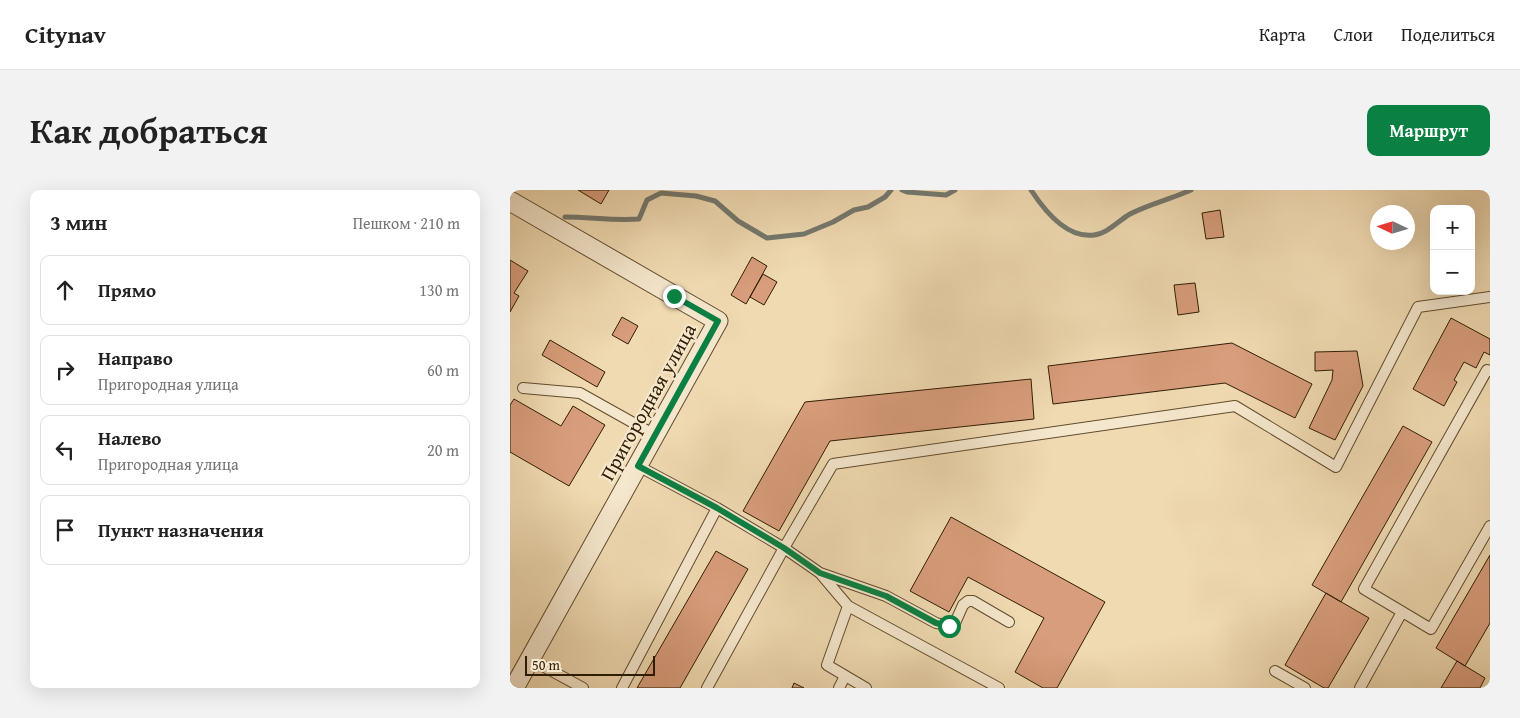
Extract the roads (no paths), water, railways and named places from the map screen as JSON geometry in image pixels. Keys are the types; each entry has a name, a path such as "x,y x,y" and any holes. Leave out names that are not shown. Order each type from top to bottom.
{"street":[{"name":"Пригородная улица","path":"510,201 718,321 514,688"}],"lane":[{"path":"707,688 832,464 1235,406 1336,467 1418,307 1490,297"},
{"path":"1490,371 1486,370 1364,589 1431,629 1490,526"},
{"path":"523,388 580,393 655,435"},
{"path":"638,466 717,508 784,548 820,573 848,606 983,684 1000,688"},
{"path":"622,688 717,508"},
{"path":"820,573 886,596 936,623 949,626 955,623 963,605 968,601 973,601 1009,622"},
{"path":"848,606 827,665 866,688"},
{"path":"1360,688 1402,612"},
{"path":"530,659 583,688"},
{"path":"1275,671 1305,688"},
{"path":"838,688 845,676"}],"waterway":[{"path":"565,217 620,220 639,219 647,200 661,193 696,196 715,201 738,221 767,238 804,234 833,222 854,210 868,207 885,197 891,190"},
{"path":"902,190 946,195 955,190"},
{"path":"1031,190 1042,206 1057,222 1065,228 1084,235 1099,234 1137,210 1191,190"}]}
